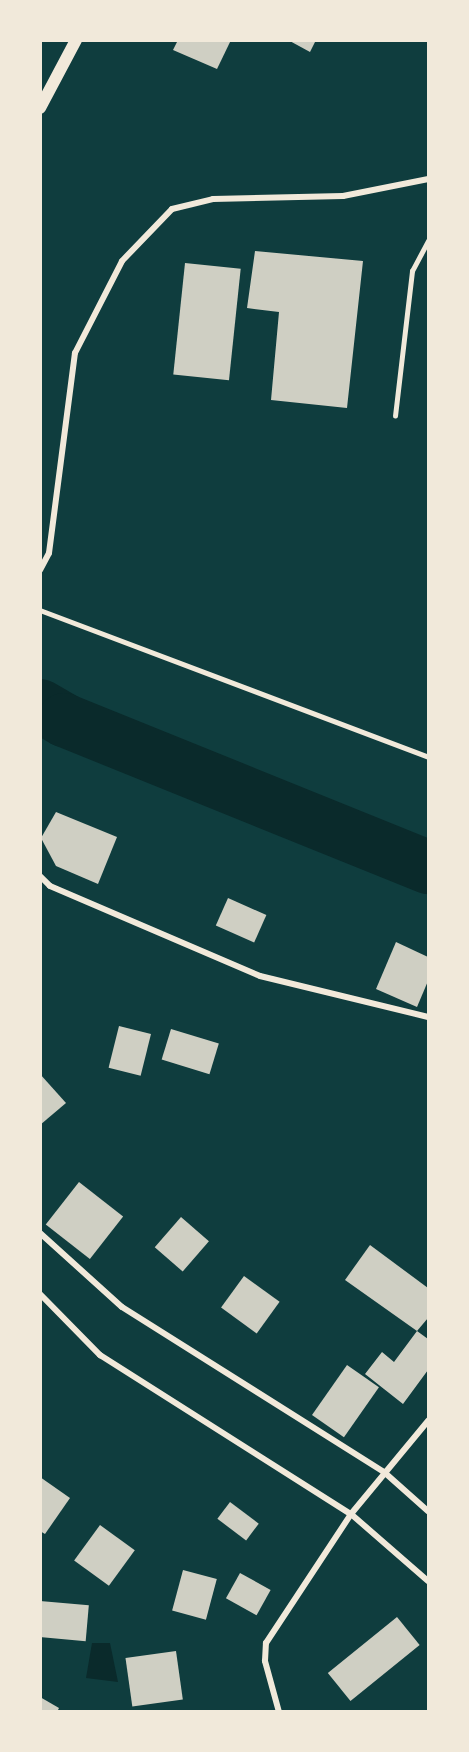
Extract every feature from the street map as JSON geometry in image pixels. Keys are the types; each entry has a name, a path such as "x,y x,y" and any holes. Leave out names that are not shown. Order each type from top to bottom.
{"main road":[{"path":"42,103 76,40"}],"street":[{"path":"40,570 49,553 75,352 122,261 172,209 213,199 343,196 429,179"},
{"path":"40,876 50,886 260,976 429,1017"},
{"path":"40,1233 122,1307 384,1472 429,1511"},
{"path":"40,1294 100,1354 351,1514 429,1581"},
{"path":"279,1712 265,1661 266,1643 351,1514 429,1420"}],"lane":[{"path":"395,416 412,271 423,245 429,241"},
{"path":"40,610 429,757"}],"water":[{"path":"92,1643 110,1643 118,1682 86,1678"}],"building":[{"path":"178,40 231,40 217,69 173,50"},
{"path":"288,40 316,40 310,52"},
{"path":"255,251 363,261 347,408 271,400 279,312 247,308"},
{"path":"185,263 241,269 229,380 173,374"},
{"path":"56,812 117,837 98,884 56,866 41,838"},
{"path":"228,898 266,915 254,942 216,925"},
{"path":"396,942 428,957 428,981 417,1007 376,989"},
{"path":"119,1026 151,1034 141,1076 109,1068"},
{"path":"171,1029 219,1044 209,1074 162,1060"},
{"path":"40,1074 66,1103 40,1125"},
{"path":"79,1182 123,1216 90,1259 46,1225"},
{"path":"181,1217 209,1241 183,1271 155,1247"},
{"path":"370,1245 428,1288 428,1318 417,1331 345,1280"},
{"path":"244,1276 280,1302 257,1333 221,1308"},
{"path":"417,1331 428,1339 428,1370 403,1404 365,1374 382,1352 394,1362"},
{"path":"347,1365 379,1387 344,1437 312,1415"},
{"path":"40,1477 70,1498 45,1534 40,1531"},
{"path":"230,1502 259,1524 246,1540 217,1519"},
{"path":"100,1525 135,1550 109,1586 74,1561"},
{"path":"183,1570 217,1579 206,1620 172,1611"},
{"path":"240,1573 271,1590 257,1615 226,1598"},
{"path":"40,1601 89,1605 86,1641 40,1637"},
{"path":"397,1617 420,1645 350,1701 328,1673"},
{"path":"176,1651 183,1700 132,1707 125,1658"},
{"path":"40,1697 59,1708 57,1712 40,1712"}],"waterway":[{"path":"40,706 64,720 428,867"}]}
